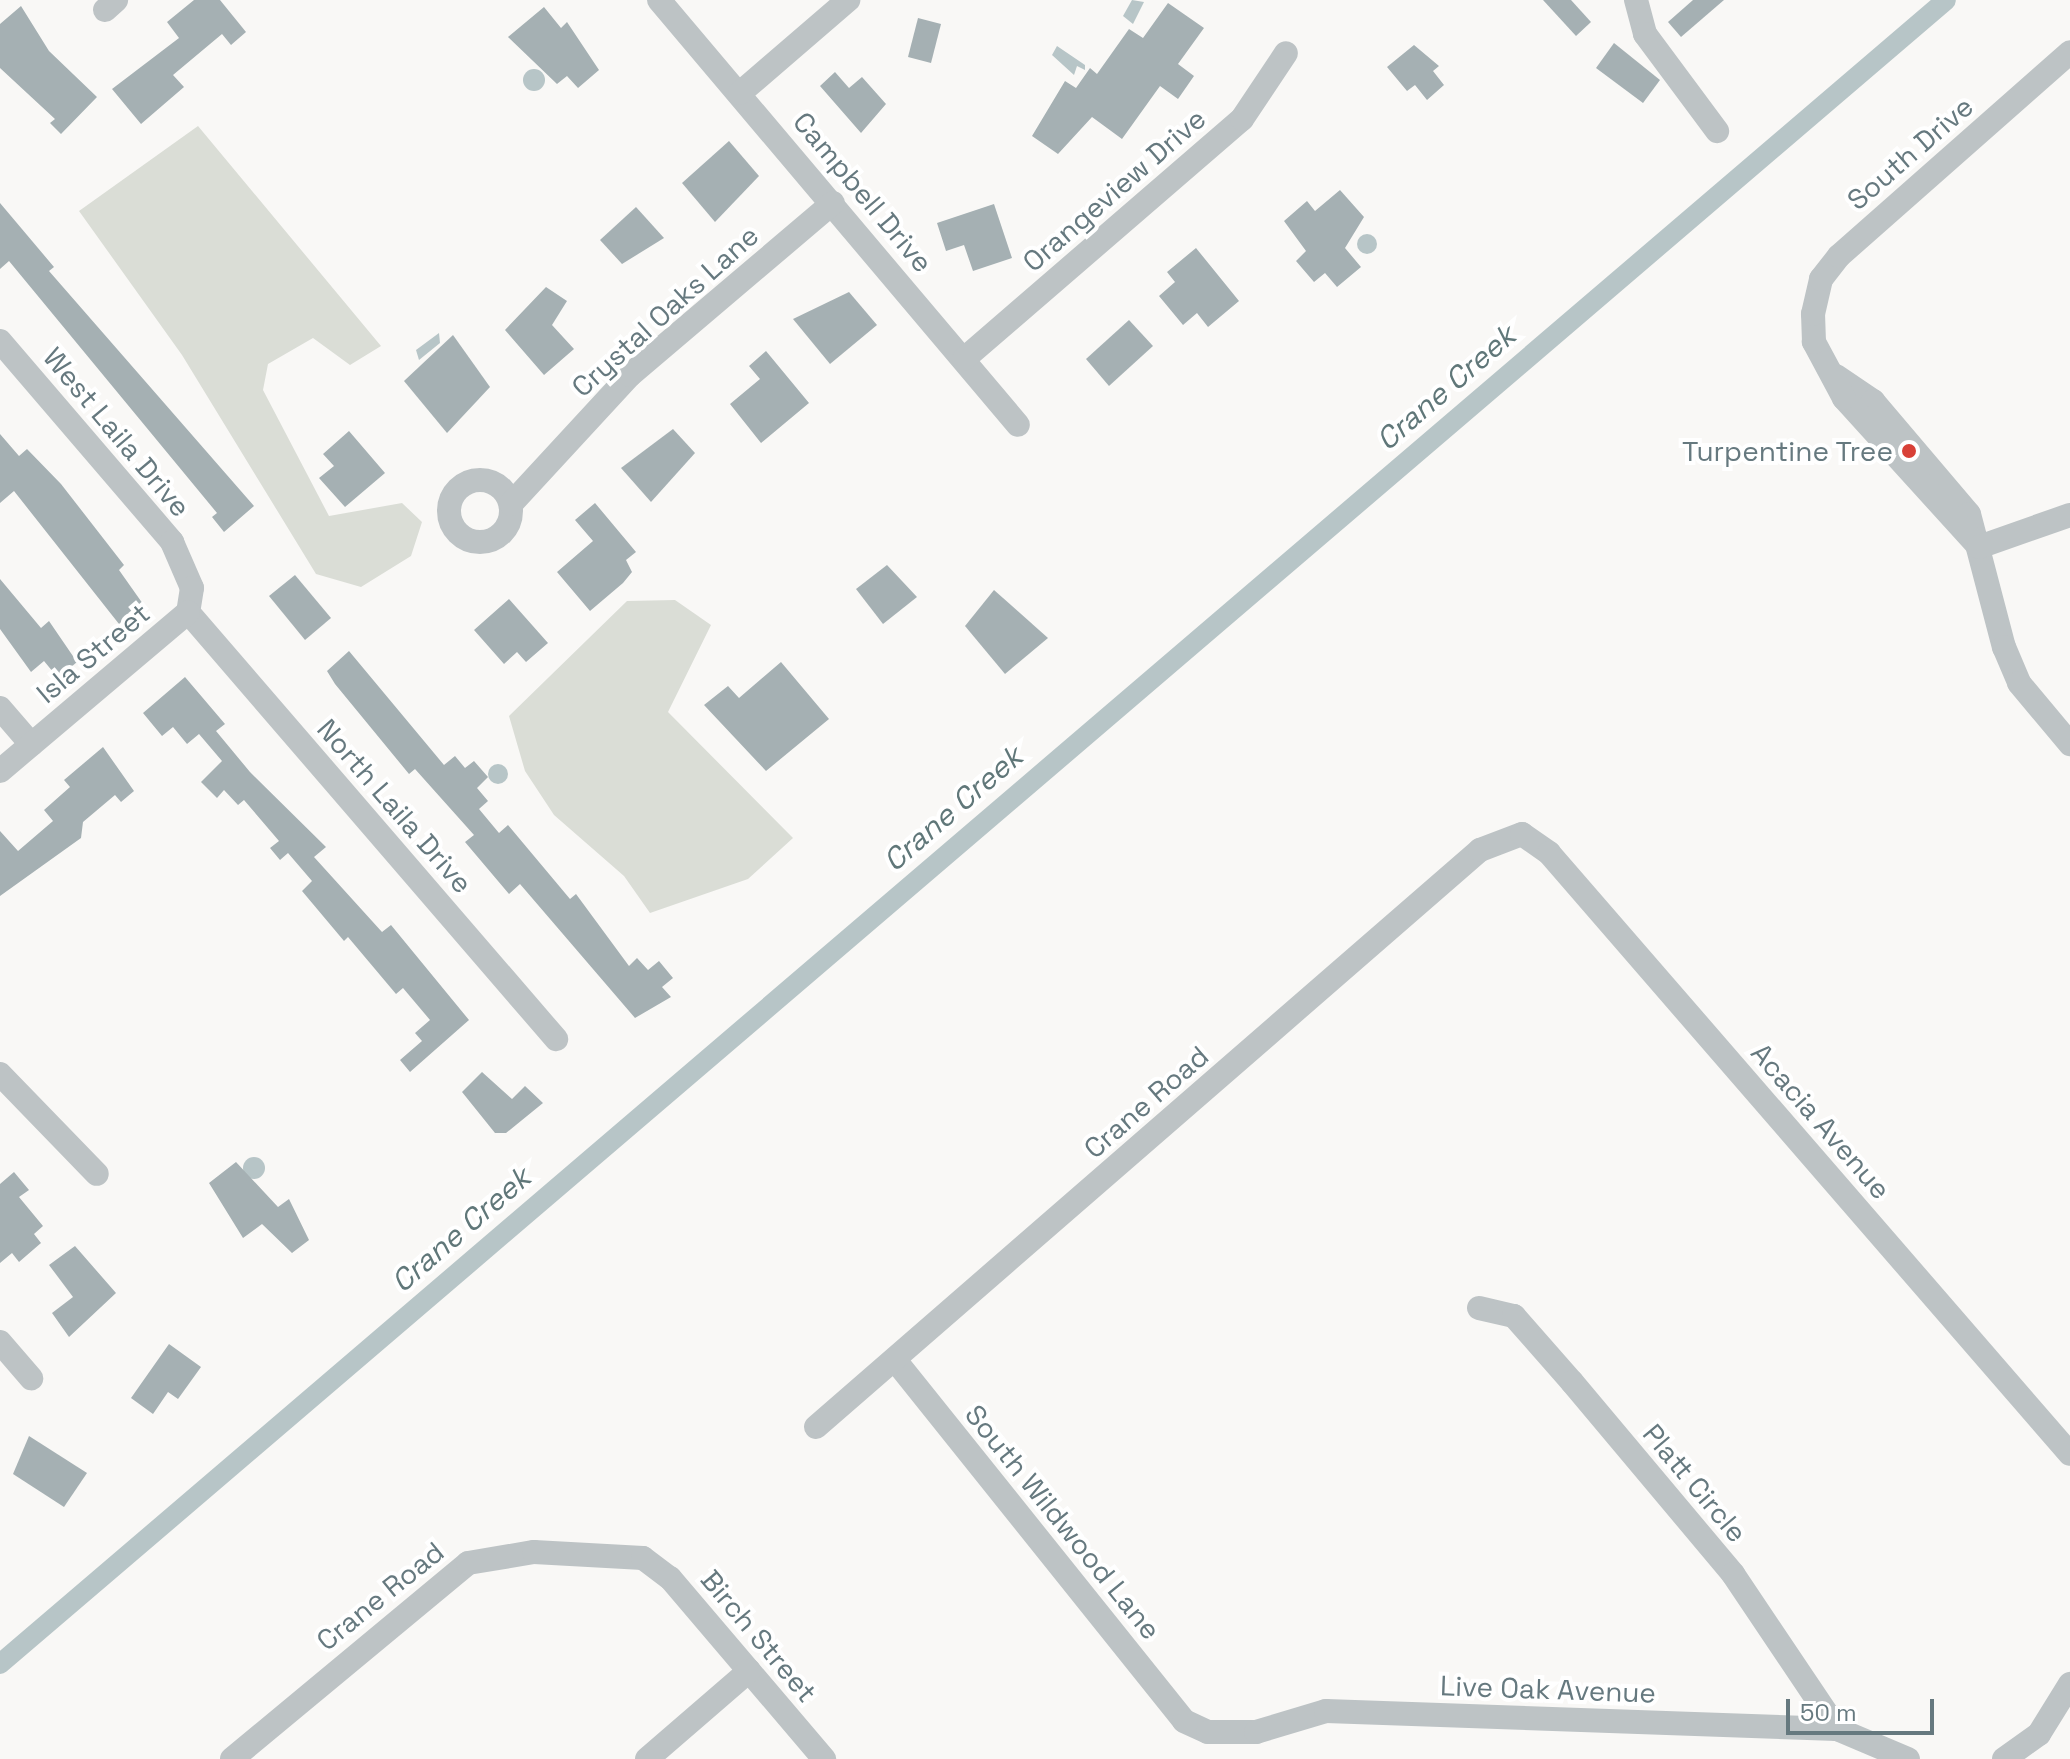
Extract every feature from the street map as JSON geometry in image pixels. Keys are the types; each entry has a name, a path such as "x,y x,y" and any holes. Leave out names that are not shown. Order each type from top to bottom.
{"street":[{"name":"Campbell Drive","path":"659,0 1018,425"},
{"path":"740,93 848,0"},
{"path":"1636,0 1645,34 1717,131"},
{"name":"South Drive","path":"1979,547 1870,429 1814,342 1813,314 1821,279 1839,256 2070,52"},
{"name":"Orangeview Drive","path":"964,359 1242,119 1286,53"},
{"name":"Crystal Oaks Lane","path":"511,504 630,375 833,203"},
{"name":"West Laila Drive","path":"0,341 172,542 192,588 188,612"},
{"path":"2070,515 1979,547 2019,683 2070,744"},
{"name":"Isla Street","path":"0,771 188,612"},
{"name":"North Laila Drive","path":"188,612 556,1039"},
{"path":"0,708 31,744"},
{"name":"Crane Road","path":"816,1427 1480,850 1522,834"},
{"name":"Acacia Avenue","path":"1522,834 1549,853 2070,1454"},
{"path":"0,1074 97,1174"},
{"name":"Platt Circle","path":"1479,1308 1514,1316 1572,1382 1733,1574 1837,1729"},
{"path":"0,1342 31,1378"},
{"name":"South Wildwood Lane","path":"895,1360 1184,1721"},
{"name":"Crane Road","path":"232,1759 468,1563 534,1552 643,1558"},
{"name":"Birch Street","path":"643,1558 670,1578 824,1759"},
{"path":"647,1759 749,1671"},
{"path":"2004,1759 2039,1734 2070,1684"},
{"name":"Live Oak Avenue","path":"1184,1721 1208,1732 1256,1732 1326,1711 1837,1729 1908,1759"}],"shaded area":[{"path":"1132,0 1144,2 1133,24 1123,16"},
{"path":"1057,46 1085,65 1085,70 1077,66 1074,75 1052,55"},
{"path":"530,69 538,69 545,80 538,91 530,91 523,84 523,76"},
{"path":"198,126 381,346 350,365 313,338 268,364 263,390 329,516 402,503 422,522 411,556 361,587 316,574 182,355 79,211"},
{"path":"1363,234 1371,234 1377,244 1371,254 1363,254 1357,248 1357,240"},
{"path":"439,333 440,343 419,360 416,350"},
{"path":"675,600 711,625 668,712 793,838 748,879 650,913 624,876 554,815 525,771 509,716 627,601"},
{"path":"498,764 505,767 508,774 505,781 498,784 491,781 488,774 491,767"},
{"path":"254,1157 262,1160 265,1168 262,1176 254,1179 246,1176 243,1168 246,1160"}],"building":[{"path":"194,0 220,0 246,32 231,45 222,34 173,75 184,87 141,124 112,89 179,38 167,22"},
{"path":"1543,0 1571,0 1591,22 1576,36"},
{"path":"1693,0 1724,0 1681,37 1668,22"},
{"path":"1168,3 1204,28 1178,64 1194,76 1178,99 1160,86 1122,139 1092,117 1058,154 1032,136 1065,81 1076,88 1090,68 1097,74 1129,29 1143,38"},
{"path":"21,6 49,51 97,97 61,134 50,123 55,119 0,68 0,24"},
{"path":"544,7 561,28 567,22 599,70 578,88 567,76 557,84 508,37"},
{"path":"918,18 941,24 931,63 908,57"},
{"path":"1614,43 1660,80 1643,103 1596,68"},
{"path":"1414,45 1439,66 1433,71 1444,85 1427,100 1415,85 1407,91 1387,67"},
{"path":"835,72 849,88 862,77 886,104 861,133 820,86"},
{"path":"729,141 759,176 715,222 682,183"},
{"path":"1340,190 1364,217 1345,248 1361,267 1337,287 1325,273 1314,282 1296,261 1306,251 1284,221 1307,201 1315,211"},
{"path":"0,203 54,267 49,271 254,506 224,532 212,517 217,513 9,261 0,269"},
{"path":"994,204 1012,258 973,271 964,245 946,251 937,223"},
{"path":"636,207 664,238 622,264 600,240"},
{"path":"1196,248 1239,301 1208,327 1197,313 1183,325 1159,296 1175,282 1167,272"},
{"path":"546,287 567,301 552,325 574,349 544,375 505,330"},
{"path":"849,292 877,325 830,364 793,319"},
{"path":"1129,320 1153,346 1109,386 1086,359"},
{"path":"453,335 490,387 447,433 404,381"},
{"path":"766,351 809,403 761,443 730,404 760,379 749,366"},
{"path":"673,429 695,453 651,502 621,468"},
{"path":"349,431 385,473 345,507 319,478 334,466 323,454"},
{"path":"0,434 19,456 27,449 61,484 124,565 119,570 143,604 119,624 14,491 0,503"},
{"path":"595,503 636,552 626,560 632,572 590,611 557,572 593,541 575,520"},
{"path":"887,565 917,597 883,624 856,589"},
{"path":"295,575 331,618 305,640 269,596"},
{"path":"0,579 41,628 49,621 77,662 58,678 44,661 31,672 0,629"},
{"path":"994,590 1048,638 1005,674 965,626"},
{"path":"509,599 548,643 526,662 517,652 504,664 474,630"},
{"path":"349,651 444,765 455,756 465,768 474,761 488,777 477,788 488,801 479,809 499,833 508,825 570,899 576,894 629,966 637,958 648,970 659,961 673,978 662,987 671,997 635,1018 520,884 509,894 465,842 474,835 415,769 409,774 335,684 327,671"},
{"path":"781,662 829,719 766,771 704,705 728,686 739,698"},
{"path":"185,677 225,724 216,731 250,772 326,847 314,857 382,932 391,925 469,1020 410,1072 400,1060 422,1041 415,1033 430,1020 403,988 396,994 348,937 344,941 302,891 312,881 288,853 280,860 270,848 279,841 244,800 238,805 224,790 217,798 201,782 222,761 199,734 187,744 173,727 162,736 143,713"},
{"path":"103,747 134,791 121,802 115,795 83,822 81,838 0,896 0,831 18,851 53,821 44,810 70,787 64,780"},
{"path":"482,1072 512,1099 525,1086 543,1103 506,1133 495,1133 462,1092"},
{"path":"236,1162 278,1207 289,1199 309,1240 292,1253 262,1224 243,1238 209,1183"},
{"path":"14,1172 29,1190 19,1197 43,1226 34,1234 41,1243 19,1262 12,1253 0,1263 0,1184"},
{"path":"75,1246 116,1293 69,1337 52,1313 73,1297 49,1265"},
{"path":"169,1344 201,1367 178,1399 168,1392 153,1414 131,1398"},
{"path":"29,1436 87,1473 64,1507 13,1474"}],"waterway":[{"name":"Crane Creek","path":"0,1664 1946,0"}],"place":[{"name":"Turpentine Tree","path":"1909,451"}]}
